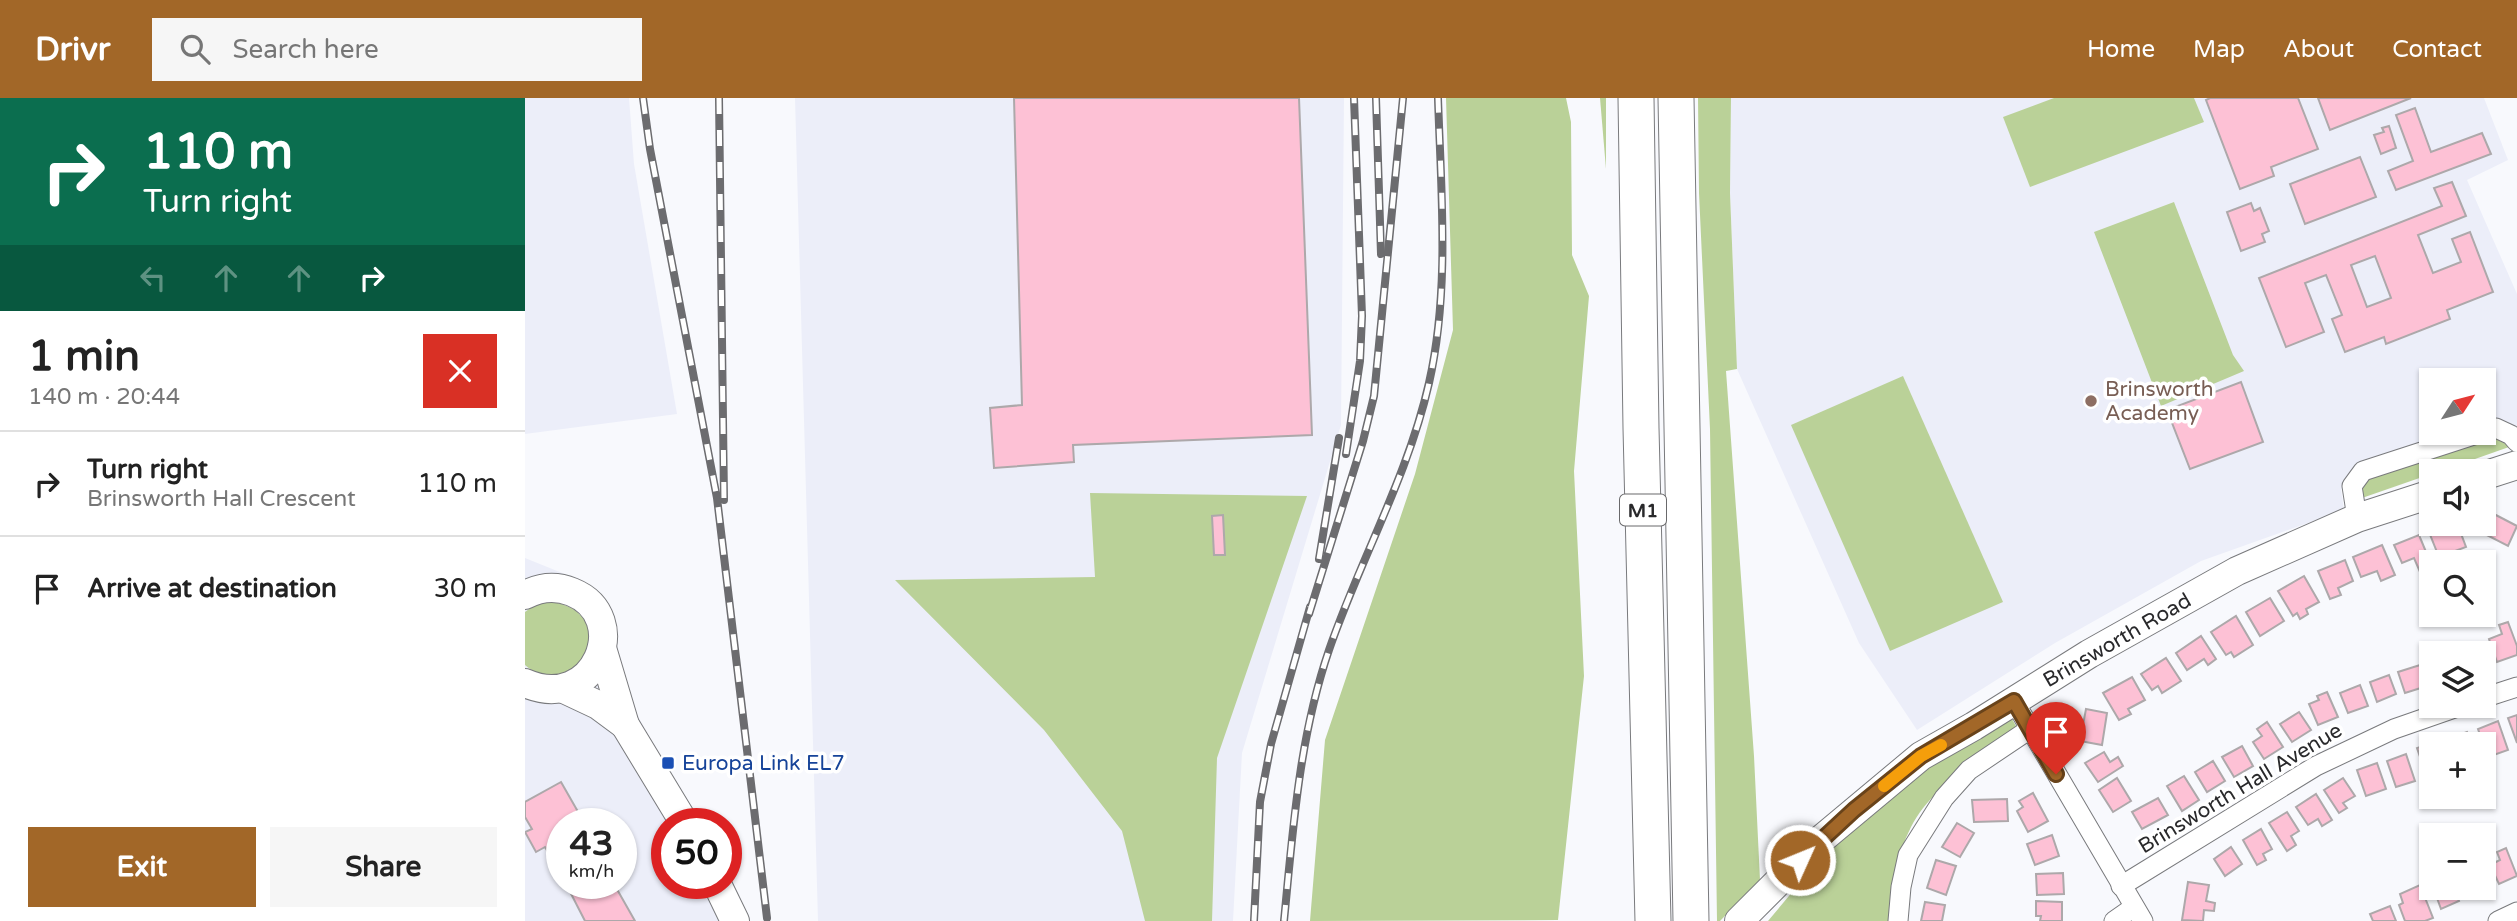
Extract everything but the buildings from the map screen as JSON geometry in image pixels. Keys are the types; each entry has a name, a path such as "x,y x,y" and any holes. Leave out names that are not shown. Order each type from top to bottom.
{"highway":[{"name":"M1","path":"1636,98 1653,921"},
{"name":"M1","path":"1676,98 1691,921"}],"main road":[{"path":"2496,472 2517,465"},
{"name":"Brinsworth Road","path":"1739,921 1818,842 1921,756 2089,654 2237,571 2357,518 2419,498"},
{"path":"532,585 562,588 577,594 589,604 598,617 603,632 598,662 589,674 564,689"},
{"path":"602,648 625,725 675,808"},
{"path":"525,683 537,688 564,689 598,705 625,725"},
{"path":"724,899 735,921"}],"street":[{"path":"2496,428 2511,435 2517,442"},
{"path":"2357,518 2352,486 2364,471 2443,445"},
{"path":"2496,694 2517,687"},
{"path":"2014,701 2138,914 2114,921"},
{"name":"Brinsworth Hall Avenue","path":"2122,886 2316,765 2394,729 2426,718"},
{"path":"1898,921 1901,887 1908,855 1944,798 1969,771 2030,729"},
{"path":"2498,921 2517,912"}],"shaded area":[{"path":"525,98 629,98 634,164 677,414 525,434"},
{"path":"795,98 1344,98 1341,425 1242,753 1233,921 818,921"},
{"name":"Brinsworth Academy","path":"1731,98 2484,98 2508,160 2467,180 2517,294 2517,426 2496,424 2496,368 2419,368 2419,444 2350,472 2341,490 2344,510 2201,561 2055,643 1917,730 1859,643 1737,369 1730,193"},
{"path":"525,558 582,581 598,594 616,631 619,665 629,699 690,808 651,808 651,899 737,899 750,921 525,921"}],"green space":[{"path":"1446,98 1566,98 1571,122 1572,255 1589,296 1574,471 1584,676 1558,920 1310,921 1325,740 1415,474 1453,330"},
{"path":"1600,98 1606,98 1606,169"},
{"path":"1698,98 1731,98 1730,193 1737,369 1726,371 1754,756 1760,880 1720,921 1717,921 1710,429 1699,193"},
{"path":"2054,98 2194,98 2204,122 2030,187 2003,117"},
{"path":"2174,202 2233,355 2244,371 2161,406 2094,232"},
{"path":"1903,376 2003,602 1890,651 1791,425"},
{"path":"2496,436 2502,437 2509,447 2475,459 2421,459 2461,445 2496,445"},
{"path":"2419,460 2419,478 2362,498 2362,487 2369,477"},
{"path":"1090,493 1307,496 1217,758 1212,921 1145,921 1122,831 1044,730 895,580 1095,577"},
{"path":"545,601 570,608 584,620 589,636 585,652 575,666 561,675 544,675 525,665 525,612"},
{"path":"2005,718 2012,719 2016,726 2014,732 1944,786 1920,812 1911,827 1898,861 1889,921 1768,921 1841,834 1904,784"}],"railway":[{"path":"643,98 650,149 717,498 767,918"},
{"path":"719,98 724,500"},
{"path":"1346,454 1360,361 1362,316 1354,98"},
{"path":"1376,98 1381,254"},
{"path":"1309,614 1363,441 1374,396 1403,98"},
{"path":"1284,921 1299,784 1319,683 1341,617 1409,451 1429,383 1436,348 1442,277 1438,98"},
{"path":"1319,559 1339,438"},
{"path":"1254,921 1260,802 1271,744 1310,607"}],"slow traffic":[{"path":"1884,786 1921,756 1941,745"}],"place":[{"name":"Brinsworth Academy","path":"2091,401"},
{"name":"Europa Link EL7","path":"668,763"}],"route":[{"path":"1800,860 1854,810 1921,756 2014,701 2056,774"}]}
